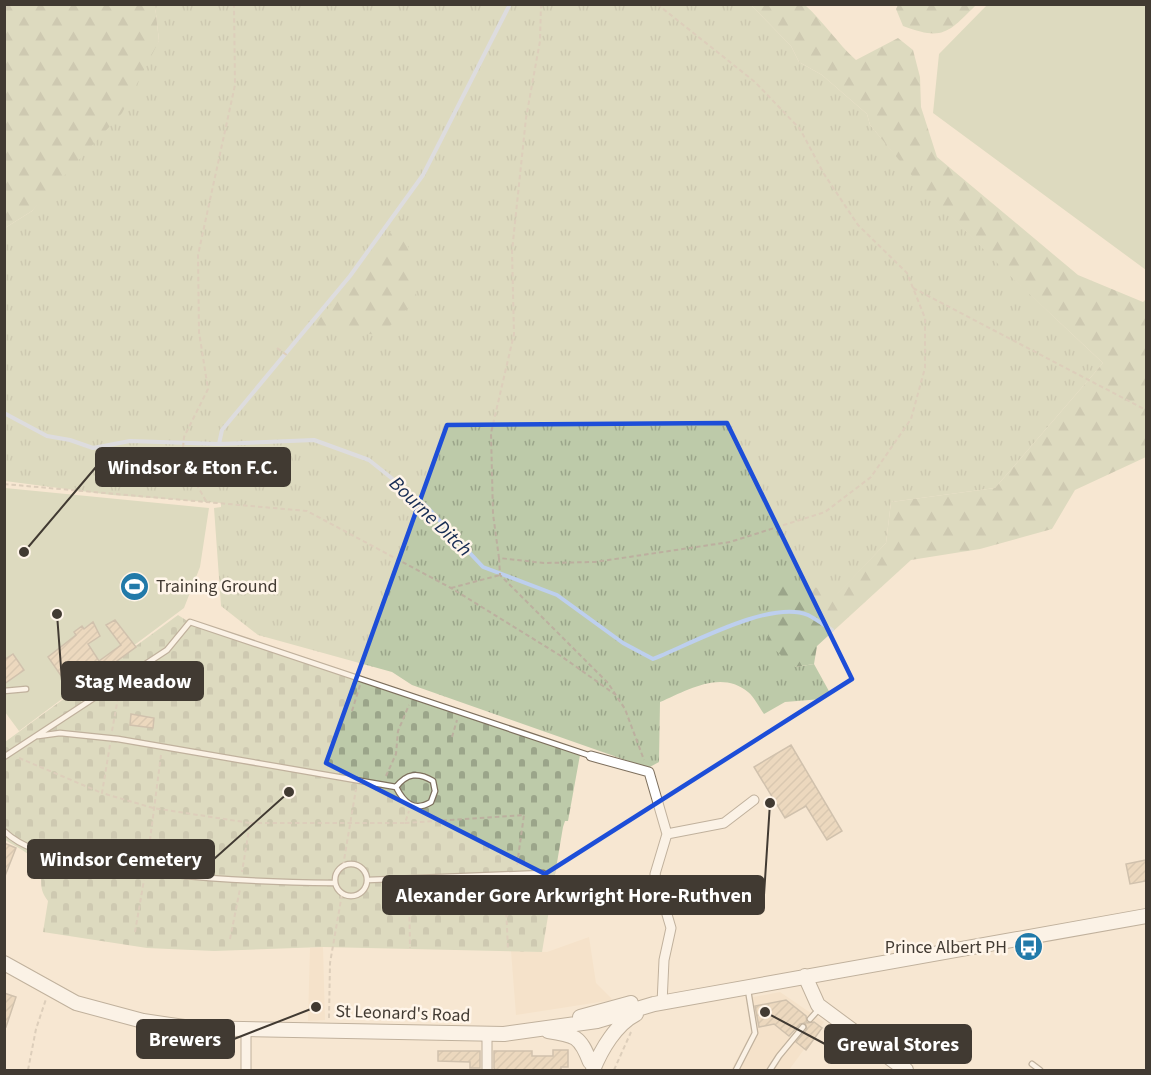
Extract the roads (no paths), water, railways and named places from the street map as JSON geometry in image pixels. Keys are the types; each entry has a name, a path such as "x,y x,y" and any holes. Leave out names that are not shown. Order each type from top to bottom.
{"main road":[{"name":"St Leonard's Road","path":"562,1025 638,1002 658,1004 1030,935 1146,916"},
{"name":"St Leonard's Road","path":"4,963 76,1003 143,1022 191,1028 487,1034 597,1021"},
{"path":"805,976 821,1007 899,1068"},
{"path":"593,1065 627,1020 658,1004"},
{"path":"593,1065 611,1012"},
{"path":"593,1065 591,1027 611,1012"},
{"path":"533,1029 571,1035 579,1040 593,1065"}],"street":[{"path":"591,756 650,772 667,834 655,874 671,928 658,1004"},
{"path":"667,834 724,823 754,800"},
{"path":"246,1029 246,1071"},
{"path":"487,1034 487,1071"}],"lane":[{"path":"6,756 167,650 190,622 591,756"},
{"path":"4,691 26,689"},
{"path":"35,737 60,733 111,739 396,787"},
{"path":"413,774 423,775 433,781 435,791 431,802 423,807 411,806 402,800 396,787 402,779 413,774"},
{"path":"4,831 20,844 43,852 146,872 241,881 335,883"},
{"path":"355,864 362,868 368,880 366,888 359,895 350,896 342,894 335,883 336,873 343,866 355,864"},
{"path":"368,880 543,873"},
{"path":"736,1071 755,1033 747,987"},
{"path":"810,1019 821,1007"},
{"path":"770,1071 778,1056 803,1027"},
{"path":"1032,1064 1040,1071"}],"waterway":[{"path":"219,444 222,430 350,276 423,175 510,4"},
{"name":"Bourne Ditch","path":"4,413 47,436 70,440 93,448 130,441 219,444 314,440 369,460 425,505 483,567 557,595 623,643 653,659 730,626 773,613 792,612 808,615 832,630"}],"place":[{"name":"Windsor & Eton F.C.","path":"24,552"},
{"name":"Training Ground","path":"135,586"},
{"name":"Stag Meadow","path":"57,614"},
{"name":"Windsor Cemetery","path":"289,792"},
{"name":"Alexander Gore Arkwright Hore-Ruthven","path":"770,803"},
{"name":"Prince Albert PH","path":"1028,947"},
{"name":"Brewers","path":"316,1007"},
{"name":"Grewal Stores","path":"765,1012"}]}
